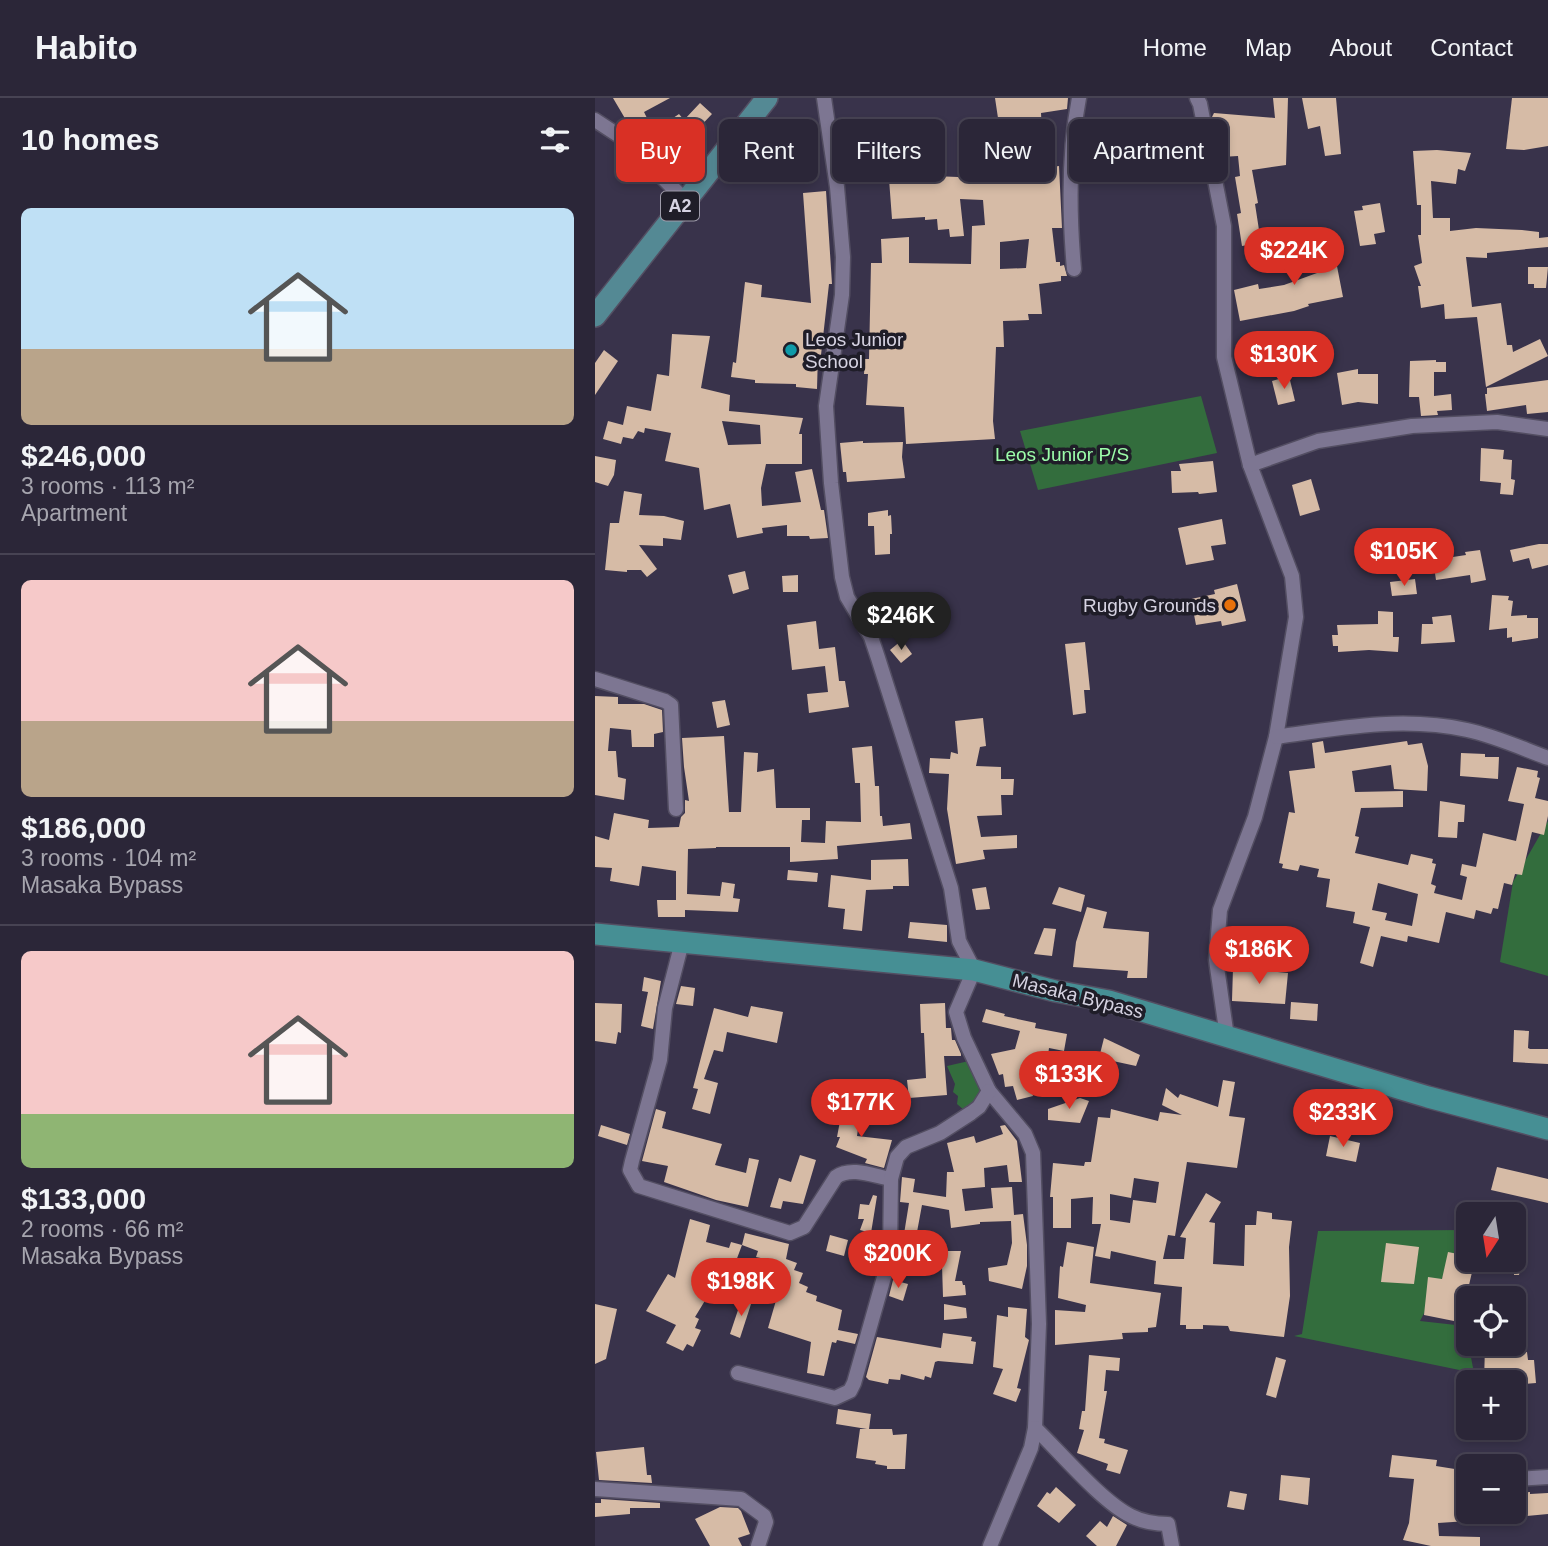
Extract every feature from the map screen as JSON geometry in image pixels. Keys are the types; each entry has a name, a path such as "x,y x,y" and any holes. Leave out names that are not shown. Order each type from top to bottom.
{"highway":[{"name":"Masaka Bypass","path":"595,934 974,970 1055,991 1109,1001 1429,1097 1548,1129"}],"main road":[{"name":"A2","path":"595,316 767,98"}],"street":[{"path":"824,98 837,187 843,257 842,295 826,406 831,483 842,578 847,597 871,638 878,658 951,888 959,940 974,970 956,1012 964,1038 989,1091 1025,1135 1033,1153 1039,1324 1035,1428 1031,1448 990,1546"},
{"path":"1074,269 1070,200 1075,118 1079,98"},
{"path":"1197,98 1224,226 1224,357 1250,465 1291,576 1296,617 1276,737 1255,817 1220,910 1216,960 1227,1037"},
{"path":"595,120 625,139 685,200"},
{"path":"1250,465 1318,441 1412,426 1497,422 1548,429"},
{"path":"595,679 671,705 676,809"},
{"path":"1276,737 1390,722 1464,729 1548,758"},
{"path":"682,942 665,1007 660,1060 630,1170 639,1186 790,1233 804,1227 842,1172 851,1171 891,1179"},
{"path":"738,1373 835,1398 850,1391 890,1256 891,1179 897,1157 906,1147 940,1133 971,1113 979,1107 989,1091"},
{"path":"1035,1428 1115,1507 1152,1524 1168,1524 1172,1546"},
{"path":"1526,1478 1548,1477"},
{"path":"595,1489 741,1499 764,1516 766,1522 758,1546"}],"green space":[{"name":"Leos Junior P/S","path":"1201,396 1217,453 1038,490 1020,431"},
{"path":"1548,821 1548,976 1500,962 1513,882"},
{"path":"969,1061 982,1089 978,1101 964,1110 957,1104 958,1096 953,1092 955,1084 947,1066"},
{"path":"1456,1230 1456,1251 1420,1321 1456,1325 1456,1356 1471,1356 1473,1370 1459,1370 1294,1336 1302,1334 1318,1231"}],"building":[{"path":"613,98 670,98 644,112 648,119 625,119"},
{"path":"995,98 1068,98 1067,109 1041,113 1041,119 998,119"},
{"path":"1273,98 1288,98 1286,165 1252,170 1261,243 1242,246 1237,214 1241,213 1235,177 1240,176 1238,156 1228,157 1228,119 1212,117 1214,113 1275,118"},
{"path":"1302,98 1336,98 1341,154 1325,156 1320,126 1308,129"},
{"path":"1512,98 1548,98 1548,146 1524,150 1506,149"},
{"path":"700,103 712,114 705,121 705,119 685,119"},
{"path":"1413,151 1471,153 1465,171 1458,169 1456,184 1431,181 1433,218 1450,218 1450,231 1476,228 1522,230 1539,232 1539,238 1548,237 1548,247 1487,253 1487,258 1466,257 1472,307 1501,303 1507,345 1512,345 1513,352 1540,339 1548,356 1486,387 1477,317 1445,319 1444,304 1421,308 1418,286 1421,286 1414,266 1422,263 1418,235 1421,235 1421,205 1417,205"},
{"path":"1055,166 1059,166 1062,228 1052,228 1056,262 1060,262 1060,266 1064,265 1067,276 1061,276 1061,281 1039,284 1042,314 1028,314 1029,320 1003,321 1004,347 996,347 993,421 995,439 906,444 904,407 866,405 868,374 864,374 865,359 869,359 871,263 882,263 881,239 909,237 909,263 971,264 972,226 985,225 983,200 960,199 964,236 950,237 949,229 938,230 937,219 892,219 889,182 945,182 945,176 958,177 958,173 959,182 1055,182","holes":["1029,239 1026,268 1000,269 1000,242"]},
{"path":"826,191 832,284 829,284 821,355 818,354 817,389 796,387 796,384 755,383 755,380 731,377 733,362 736,363 745,282 762,285 761,297 811,303 803,193"},
{"path":"1380,203 1385,232 1374,234 1376,244 1360,246 1354,211 1363,210 1362,206"},
{"path":"1312,235 1324,237 1322,258 1335,256 1343,297 1308,304 1309,306 1294,311 1240,321 1234,290 1258,284 1259,289 1284,285 1317,273 1290,266 1294,249 1309,253"},
{"path":"1528,267 1548,267 1546,288 1534,288 1534,284 1528,284"},
{"path":"672,334 710,336 701,388 730,395 729,411 803,418 799,434 802,434 802,464 766,464 761,488 762,506 801,502 795,472 812,469 821,510 824,510 828,538 787,536 787,525 762,528 763,533 737,538 730,504 704,510 699,468 665,461 671,433 645,428 644,433 638,431 633,439 623,437 621,444 603,439 608,421 623,425 627,406 651,411 657,374 669,376","holes":["722,421 760,425 761,444 728,445"]},
{"path":"604,350 618,361 595,395 595,363"},
{"path":"1410,361 1446,362 1446,372 1434,372 1434,396 1451,394 1452,410 1437,411 1438,415 1421,416 1419,397 1409,397"},
{"path":"1358,369 1358,374 1378,374 1378,404 1358,402 1342,405 1337,373"},
{"path":"1289,376 1295,401 1278,405 1272,381"},
{"path":"1548,380 1548,412 1527,414 1526,405 1487,411 1487,388"},
{"path":"903,442 905,478 847,482 846,472 843,472 840,443"},
{"path":"1481,448 1504,450 1503,459 1512,460 1511,479 1515,480 1513,495 1500,494 1501,483 1480,481"},
{"path":"595,456 616,460 614,475 608,486 595,482"},
{"path":"1213,461 1217,492 1172,493 1171,471 1181,471 1179,464"},
{"path":"1311,479 1320,510 1300,516 1292,485"},
{"path":"624,491 642,494 639,515 664,516 684,521 681,540 663,538 663,546 639,545 657,569 647,577 641,570 605,570 610,523 619,523"},
{"path":"888,510 888,516 891,515 892,534 890,554 875,555 874,526 868,526 868,513"},
{"path":"1222,519 1226,544 1211,546 1214,560 1186,565 1178,528"},
{"path":"1548,544 1548,565 1532,569 1529,558 1513,562 1510,550"},
{"path":"1480,550 1486,580 1471,583 1470,575 1436,580 1433,560"},
{"path":"745,571 749,589 733,594 728,575"},
{"path":"798,575 798,592 783,592 782,576"},
{"path":"1415,579 1417,594 1392,596 1390,582"},
{"path":"1237,584 1246,621 1222,626 1221,621 1196,625 1191,599 1215,594 1214,590"},
{"path":"1492,595 1509,596 1508,600 1513,601 1511,616 1527,615 1527,618 1538,618 1538,638 1512,642 1512,637 1507,638 1507,628 1489,630"},
{"path":"1378,611 1393,612 1393,637 1399,637 1398,652 1338,652 1338,646 1333,646 1332,635 1338,635 1337,625 1378,624"},
{"path":"1451,615 1455,642 1421,644 1422,624 1433,624 1432,617"},
{"path":"816,621 819,649 835,647 839,681 845,681 849,707 809,713 807,694 828,692 825,666 792,670 787,625"},
{"path":"902,640 912,654 901,663 890,650"},
{"path":"1085,642 1090,690 1084,690 1086,713 1073,715 1065,644"},
{"path":"595,696 618,697 618,704 644,704 662,710 663,732 654,734 654,747 632,747 631,730 610,728 608,751 616,751 618,777 626,779 624,800 595,795"},
{"path":"725,700 730,725 717,728 712,702"},
{"path":"983,718 986,746 980,747 976,766 1001,767 1001,779 1014,779 1013,795 1001,795 1002,815 977,816 981,837 1017,835 1017,848 983,850 985,859 956,864 947,809 949,774 929,773 930,758 950,759 951,752 958,754 955,721"},
{"path":"724,736 729,812 741,812 744,752 758,753 757,772 774,769 776,808 810,808 810,820 802,820 801,842 825,843 826,821 861,822 860,783 855,783 852,748 872,746 875,786 879,786 883,826 910,823 912,839 837,846 838,859 790,862 790,847 688,849 687,894 720,896 722,882 735,884 733,898 740,899 738,912 685,910 685,917 658,917 657,900 676,900 676,871 642,866 639,886 610,881 612,868 595,867 595,836 609,840 614,813 649,820 648,828 679,827 681,817 685,813 685,800 689,801 682,738"},
{"path":"1323,741 1325,753 1407,741 1408,745 1422,743 1428,766 1427,791 1394,789 1391,765 1352,771 1355,792 1403,791 1403,807 1361,808 1355,836 1359,837 1355,853 1408,865 1411,854 1433,859 1432,863 1436,864 1431,884 1436,886 1434,893 1462,900 1467,877 1460,875 1462,864 1476,867 1483,833 1516,841 1524,804 1508,801 1517,767 1538,771 1537,777 1540,778 1535,798 1548,801 1544,835 1532,832 1522,875 1515,874 1512,885 1504,883 1498,909 1493,908 1491,914 1476,910 1474,919 1446,912 1439,943 1408,936 1407,942 1381,936 1373,967 1360,963 1370,927 1353,923 1355,912 1326,907 1330,879 1317,877 1319,869 1300,865 1298,871 1282,868 1283,864 1279,863 1289,812 1295,813 1289,771 1315,768 1312,743","holes":["1378,883 1418,894 1412,926 1385,920 1387,913 1372,910"]},
{"path":"1461,753 1499,757 1498,779 1460,776"},
{"path":"1440,801 1465,805 1464,822 1458,822 1457,838 1438,837"},
{"path":"908,859 909,886 866,890 862,931 843,929 845,909 828,907 831,875 871,880 871,860"},
{"path":"788,870 818,873 817,882 787,880"},
{"path":"986,887 990,909 976,910 972,889"},
{"path":"1059,887 1085,895 1081,912 1052,904"},
{"path":"1087,907 1107,912 1103,928 1149,932 1147,978 1127,978 1128,971 1073,967 1076,942"},
{"path":"910,922 947,925 947,942 908,938"},
{"path":"1044,928 1056,929 1052,956 1034,954"},
{"path":"1233,968 1288,973 1285,1004 1232,1001"},
{"path":"644,977 661,981 653,1029 641,1026 648,992 642,991"},
{"path":"681,986 695,988 693,1006 676,1004"},
{"path":"1291,1002 1318,1004 1317,1021 1290,1019"},
{"path":"595,1003 622,1004 621,1033 618,1032 616,1044 595,1041"},
{"path":"945,1003 946,1028 951,1028 952,1040 955,1040 961,1054 944,1056 947,1095 909,1098 907,1080 926,1078 920,1004"},
{"path":"751,1006 783,1012 777,1043 727,1032 723,1052 714,1050 704,1079 718,1083 710,1114 692,1109 698,1089 693,1088 714,1008 748,1017"},
{"path":"986,1009 1036,1023 1035,1028 1067,1034 1064,1051 1049,1048 1046,1069 1026,1066 1033,1096 1017,1100 1013,1086 1005,1087 1003,1074 999,1075 991,1054 1015,1049 1020,1031 982,1022"},
{"path":"1514,1030 1529,1031 1528,1048 1548,1049 1548,1064 1513,1062"},
{"path":"1104,1038 1140,1055 1136,1066 1099,1058"},
{"path":"1223,1080 1235,1082 1229,1116 1245,1118 1237,1168 1187,1162 1175,1236 1168,1235 1163,1259 1184,1259 1186,1238 1180,1237 1206,1193 1221,1202 1209,1222 1215,1223 1213,1264 1244,1266 1245,1225 1256,1225 1257,1211 1272,1213 1272,1219 1292,1221 1289,1247 1290,1296 1284,1337 1230,1331 1228,1326 1203,1325 1203,1329 1186,1329 1186,1325 1180,1325 1182,1287 1154,1284 1156,1261 1111,1251 1110,1259 1095,1256 1101,1224 1092,1224 1093,1197 1071,1199 1071,1228 1053,1228 1053,1197 1050,1197 1053,1163 1084,1166 1085,1162 1091,1162 1098,1117 1110,1118 1111,1109 1158,1121 1160,1112 1182,1115 1162,1105 1166,1088 1178,1098 1180,1094 1218,1107","holes":["1134,1178 1159,1182 1156,1203 1133,1200 1130,1223 1110,1220 1110,1194 1131,1198"]},
{"path":"1080,1098 1089,1101 1080,1123 1048,1120 1048,1109"},
{"path":"843,1105 861,1108 857,1136 892,1140 884,1168 865,1163 867,1159 836,1147 840,1137 837,1137"},
{"path":"656,1109 666,1112 662,1128 722,1144 715,1165 746,1173 749,1158 759,1160 748,1207 716,1200 664,1182 668,1166 642,1161"},
{"path":"601,1125 630,1134 627,1145 598,1136"},
{"path":"1005,1125 1017,1141 1022,1182 1009,1182 1007,1165 984,1168 985,1187 962,1189 965,1211 993,1208 991,1188 1012,1187 1014,1215 1023,1214 1027,1245 1027,1266 1022,1289 989,1281 988,1268 1007,1265 1012,1243 1011,1221 980,1222 951,1228 949,1210 922,1205 917,1232 904,1234 909,1203 900,1202 902,1177 915,1179 913,1192 946,1197 947,1172 954,1172 947,1143 974,1136 976,1143 1003,1134 1000,1126"},
{"path":"1330,1136 1360,1143 1356,1162 1326,1156"},
{"path":"800,1155 816,1160 803,1204 783,1201 781,1209 770,1207 779,1178 791,1182"},
{"path":"1497,1167 1548,1179 1548,1203 1491,1190"},
{"path":"873,1195 877,1196 871,1233 860,1230 864,1219 858,1219 860,1204 869,1205"},
{"path":"690,1219 710,1225 706,1242 729,1248 731,1242 742,1245 720,1304 706,1299 695,1317 699,1319 695,1328 701,1330 693,1347 687,1344 683,1351 666,1343 676,1325 646,1311 668,1274 675,1278"},
{"path":"745,1233 789,1244 786,1259 797,1263 794,1270 803,1273 799,1283 808,1287 806,1292 817,1296 816,1301 842,1310 838,1330 858,1334 855,1344 837,1340 836,1343 832,1342 824,1376 807,1373 811,1342 768,1328 777,1297 771,1295 773,1284 765,1282 770,1260 756,1257 758,1251 742,1245"},
{"path":"830,1235 848,1240 844,1256 826,1251"},
{"path":"915,1241 933,1245 932,1251 961,1251 955,1281 962,1281 966,1295 943,1297 942,1265 915,1265"},
{"path":"1067,1242 1094,1247 1090,1283 1161,1293 1156,1327 1148,1328 1148,1332 1122,1333 1123,1339 1055,1345 1055,1310 1085,1312 1086,1305 1058,1298 1060,1266 1063,1267"},
{"path":"1386,1243 1419,1247 1414,1284 1381,1282"},
{"path":"1448,1252 1456,1254 1456,1272 1472,1272 1469,1286 1456,1286 1454,1321 1424,1315 1428,1277 1442,1279"},
{"path":"893,1280 908,1284 903,1301 889,1296"},
{"path":"742,1298 752,1301 740,1338 730,1334"},
{"path":"595,1304 617,1309 606,1359 595,1364"},
{"path":"944,1304 966,1308 967,1318 944,1320"},
{"path":"1008,1307 1027,1309 1025,1337 1029,1340 1017,1388 1021,1389 1016,1402 993,1394 1003,1369 993,1367 997,1315 1008,1317"},
{"path":"943,1333 972,1337 971,1341 976,1342 973,1364 938,1361 935,1362 931,1378 925,1376 924,1380 901,1374 900,1380 889,1379 888,1384 866,1377 877,1337 941,1348"},
{"path":"1527,1352 1528,1360 1534,1360 1536,1383 1526,1384 1526,1370 1484,1370 1485,1356 1526,1356"},
{"path":"1089,1355 1120,1358 1119,1371 1106,1370 1104,1391 1107,1391 1099,1438 1105,1439 1104,1443 1128,1450 1120,1474 1106,1470 1108,1464 1077,1453 1084,1430 1079,1429 1082,1411 1085,1411"},
{"path":"1276,1357 1286,1360 1276,1398 1266,1395"},
{"path":"838,1409 871,1414 869,1429 892,1429 893,1435 907,1434 905,1469 887,1469 887,1466 875,1464 876,1461 856,1458 860,1429 867,1429 836,1424"},
{"path":"644,1447 647,1475 651,1475 652,1483 599,1480 596,1452"},
{"path":"1392,1455 1437,1460 1436,1466 1456,1469 1456,1522 1438,1523 1439,1536 1480,1537 1480,1546 1431,1546 1403,1540 1409,1523 1414,1479 1389,1477"},
{"path":"1281,1475 1310,1478 1308,1505 1279,1500"},
{"path":"1056,1487 1076,1505 1059,1523 1037,1506 1047,1492 1050,1494"},
{"path":"1230,1491 1247,1494 1244,1510 1227,1507"},
{"path":"1526,1492 1548,1493 1548,1514 1526,1516"},
{"path":"601,1499 660,1503 660,1508 630,1508 630,1514 595,1517 595,1503 601,1503"},
{"path":"720,1507 738,1508 741,1511 750,1534 738,1538 742,1546 710,1546 695,1519"},
{"path":"1113,1516 1127,1525 1116,1546 1097,1546 1086,1536 1100,1521 1107,1527"}],"place":[{"name":"Leos Junior School","path":"791,350"},
{"name":"Rugby Grounds","path":"1230,605"}]}
